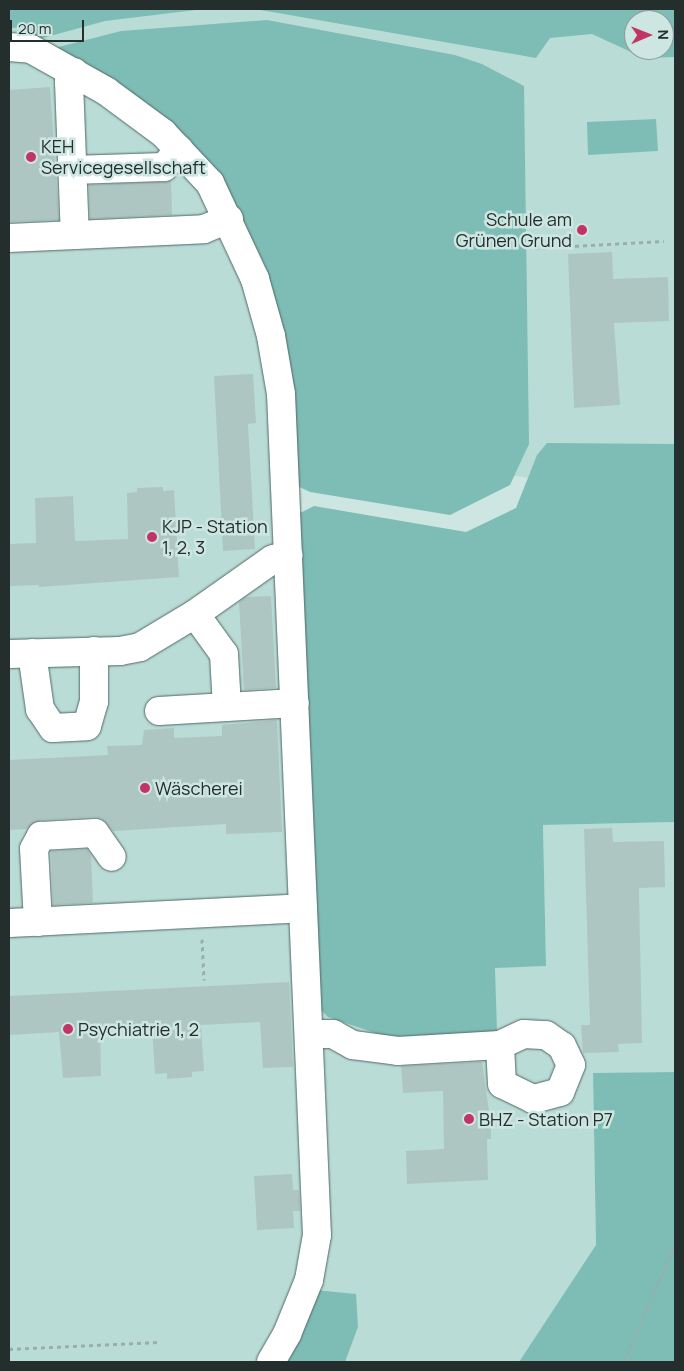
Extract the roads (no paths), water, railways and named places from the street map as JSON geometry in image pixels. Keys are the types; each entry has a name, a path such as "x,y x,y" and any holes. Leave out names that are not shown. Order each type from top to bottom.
{"lane":[{"path":"9,47 31,49 106,91 163,133 210,183 229,218 255,279 271,336 281,394 310,1034 317,1235 309,1280 287,1334 271,1362"},
{"path":"74,72 69,82 75,235"},
{"path":"72,170 164,167 179,150"},
{"path":"9,238 204,229 229,218"},
{"path":"94,651 94,702 87,726 53,728 40,709 20,653 94,651 140,647 195,614 273,559 289,555"},
{"path":"195,614 224,654 227,707"},
{"path":"159,711 295,703"},
{"path":"38,922 34,849 41,836 95,833 112,857"},
{"path":"9,924 303,908"},
{"path":"310,1034 333,1034 354,1045 398,1051 500,1045"}],"place":[{"name":"KEH Servicegesellschaft","path":"31,157"},
{"name":"Schule am Grünen Grund","path":"582,230"},
{"name":"KJP - Station 1, 2, 3","path":"152,537"},
{"name":"Wäscherei","path":"145,788"},
{"name":"Psychiatrie 1, 2","path":"68,1029"},
{"name":"BHZ - Station P7","path":"469,1119"}]}
